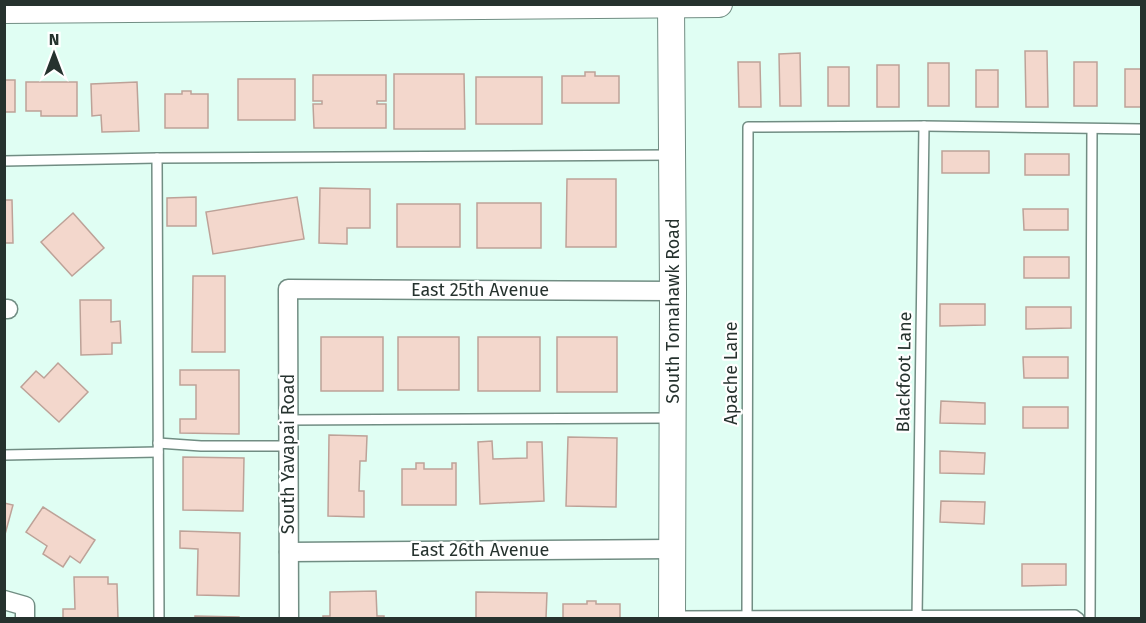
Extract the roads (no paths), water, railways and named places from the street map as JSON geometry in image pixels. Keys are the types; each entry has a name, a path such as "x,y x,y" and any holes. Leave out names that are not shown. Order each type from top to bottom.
{"main road":[{"path":"4,10 719,4"},
{"name":"South Tomahawk Road","path":"671,5 672,617"}],"street":[{"name":"East 25th Avenue","path":"288,289 673,291"},
{"name":"South Yavapai Road","path":"288,289 289,618"},
{"name":"East 26th Avenue","path":"289,552 672,549"},
{"path":"4,600 25,612"}],"lane":[{"path":"924,126 1142,129"},
{"name":"Apache Lane","path":"747,617 748,127 924,126"},
{"name":"Blackfoot Lane","path":"917,617 924,126"},
{"path":"1090,618 1092,129"},
{"path":"4,161 673,155"},
{"path":"157,159 159,618"},
{"path":"288,420 673,418"},
{"path":"4,454 201,446 288,446"},
{"path":"672,617 1075,615 1078,618"}]}
